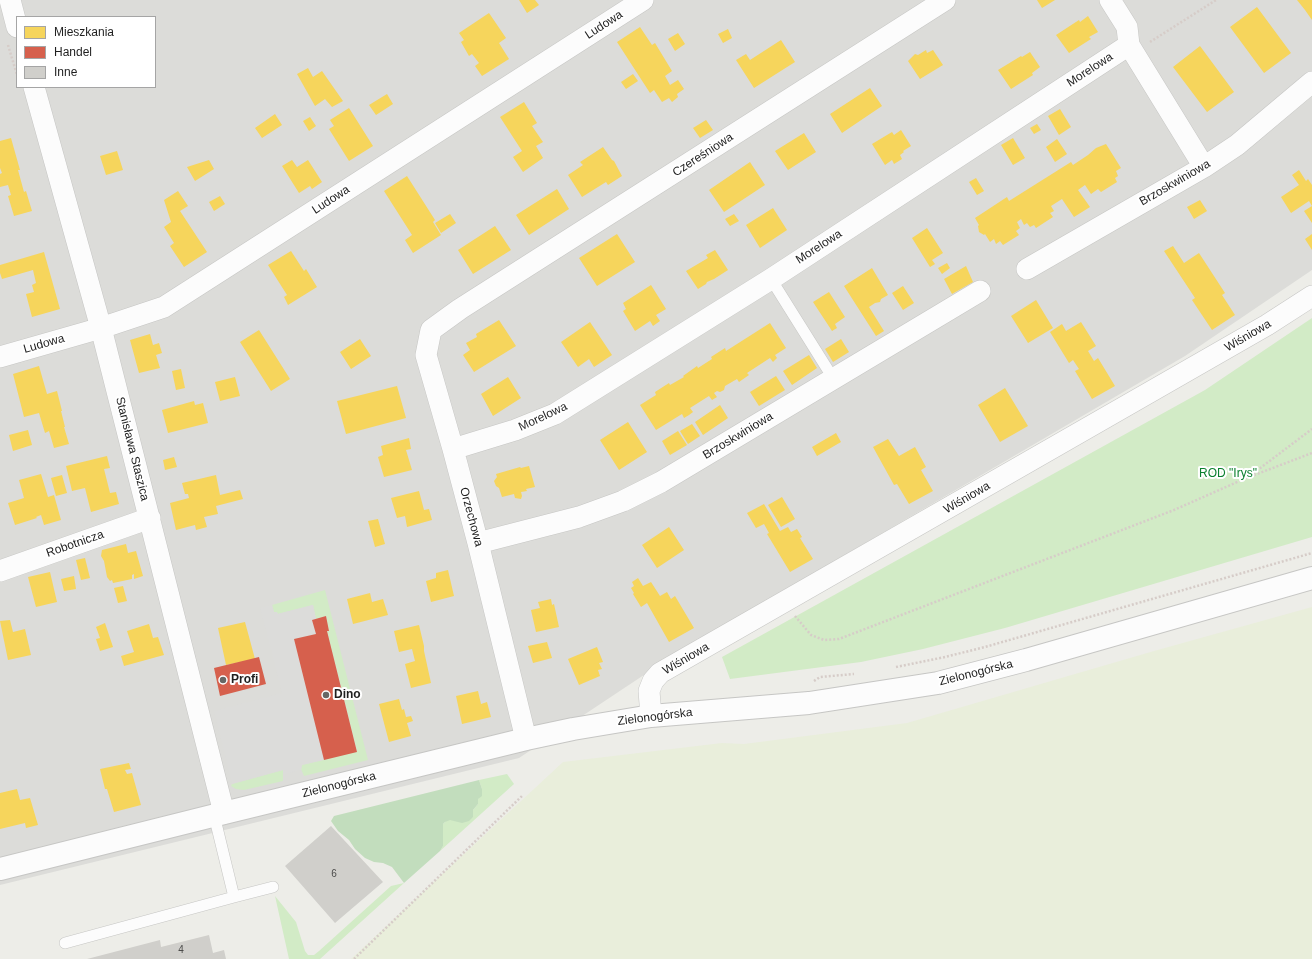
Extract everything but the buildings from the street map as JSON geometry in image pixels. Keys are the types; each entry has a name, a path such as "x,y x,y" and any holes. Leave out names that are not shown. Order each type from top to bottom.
{"street":[{"path":"10,0 12,33"},
{"name":"Ludowa","path":"0,357 101,328 164,307 643,0"},
{"name":"Czereśniowa","path":"460,309 946,0"},
{"path":"1110,0 1126,27 1131,48 1204,167"},
{"name":"Morelowa","path":"453,449 515,430 555,414 771,279 1131,48"},
{"name":"Brzoskwiniowa","path":"1028,269 1204,167 1237,145 1312,82"},
{"name":"Stanisława Staszica","path":"34,88 101,328 150,518 219,814"},
{"name":"Brzoskwiniowa","path":"478,543 578,517 623,501 662,482 980,291"},
{"name":"Wiśniowa","path":"651,716 649,695 650,688 654,678 660,674 1267,325 1312,296"},
{"name":"Orzechowa","path":"460,309 431,330 426,355 478,543 526,739"},
{"name":"Robotnicza","path":"0,571 150,518"},
{"name":"Zielonogórska","path":"0,869 219,814 526,739 573,729 651,716 809,703 938,683 1041,656 1312,578"}],"lane":[{"path":"771,279 833,378"},
{"path":"219,814 234,897"},
{"path":"65,943 273,887"}],"path":[{"path":"1131,48 1153,40 1216,0"},
{"path":"12,33 16,67"},
{"path":"1244,479 1312,429"},
{"path":"795,616 811,635 824,640 839,639 1166,513 1244,479 1312,453"},
{"path":"889,668 945,658 1312,553"},
{"path":"820,677 855,674"},
{"path":"354,959 523,795"}],"shaded area":[{"path":"0,0 1312,0 1312,270 1185,356 677,653 519,758 0,885"},
{"path":"272,605 274,612 277,612 278,614 313,605 316,619 326,616 329,631 295,639 324,760 302,765 301,770 284,774 283,770 232,784 214,711 282,693 260,608"}],"green space":[{"name":"ROD \"Irys\"","path":"1312,318 1312,537 1005,628 923,649 861,662 730,679 722,657 1205,390"},
{"path":"325,590 368,760 304,776 301,769 302,765 357,751 327,631 316,619 313,605 277,614 274,613 272,605"},
{"path":"1312,607 1312,959 351,959 563,762 722,743 744,744 907,723 1154,651"},
{"path":"283,770 283,781 244,790 236,789 231,786 232,784"},
{"path":"507,774 514,784 440,851 443,846 443,824 447,820 473,817 473,810 478,804 478,799 482,789 479,780"},
{"path":"479,780 482,789 482,796 478,799 478,804 473,810 473,817 469,821 462,823 450,820 445,822 443,824 443,846 440,851 404,883 392,867 365,858 355,849 349,840 338,831 331,821 334,816"},
{"path":"404,883 320,959 289,959 275,896 296,922 305,951 308,955 314,955 391,886"}],"place":[{"name":"Profi","path":"223,680"},
{"name":"Dino","path":"326,695"}]}
